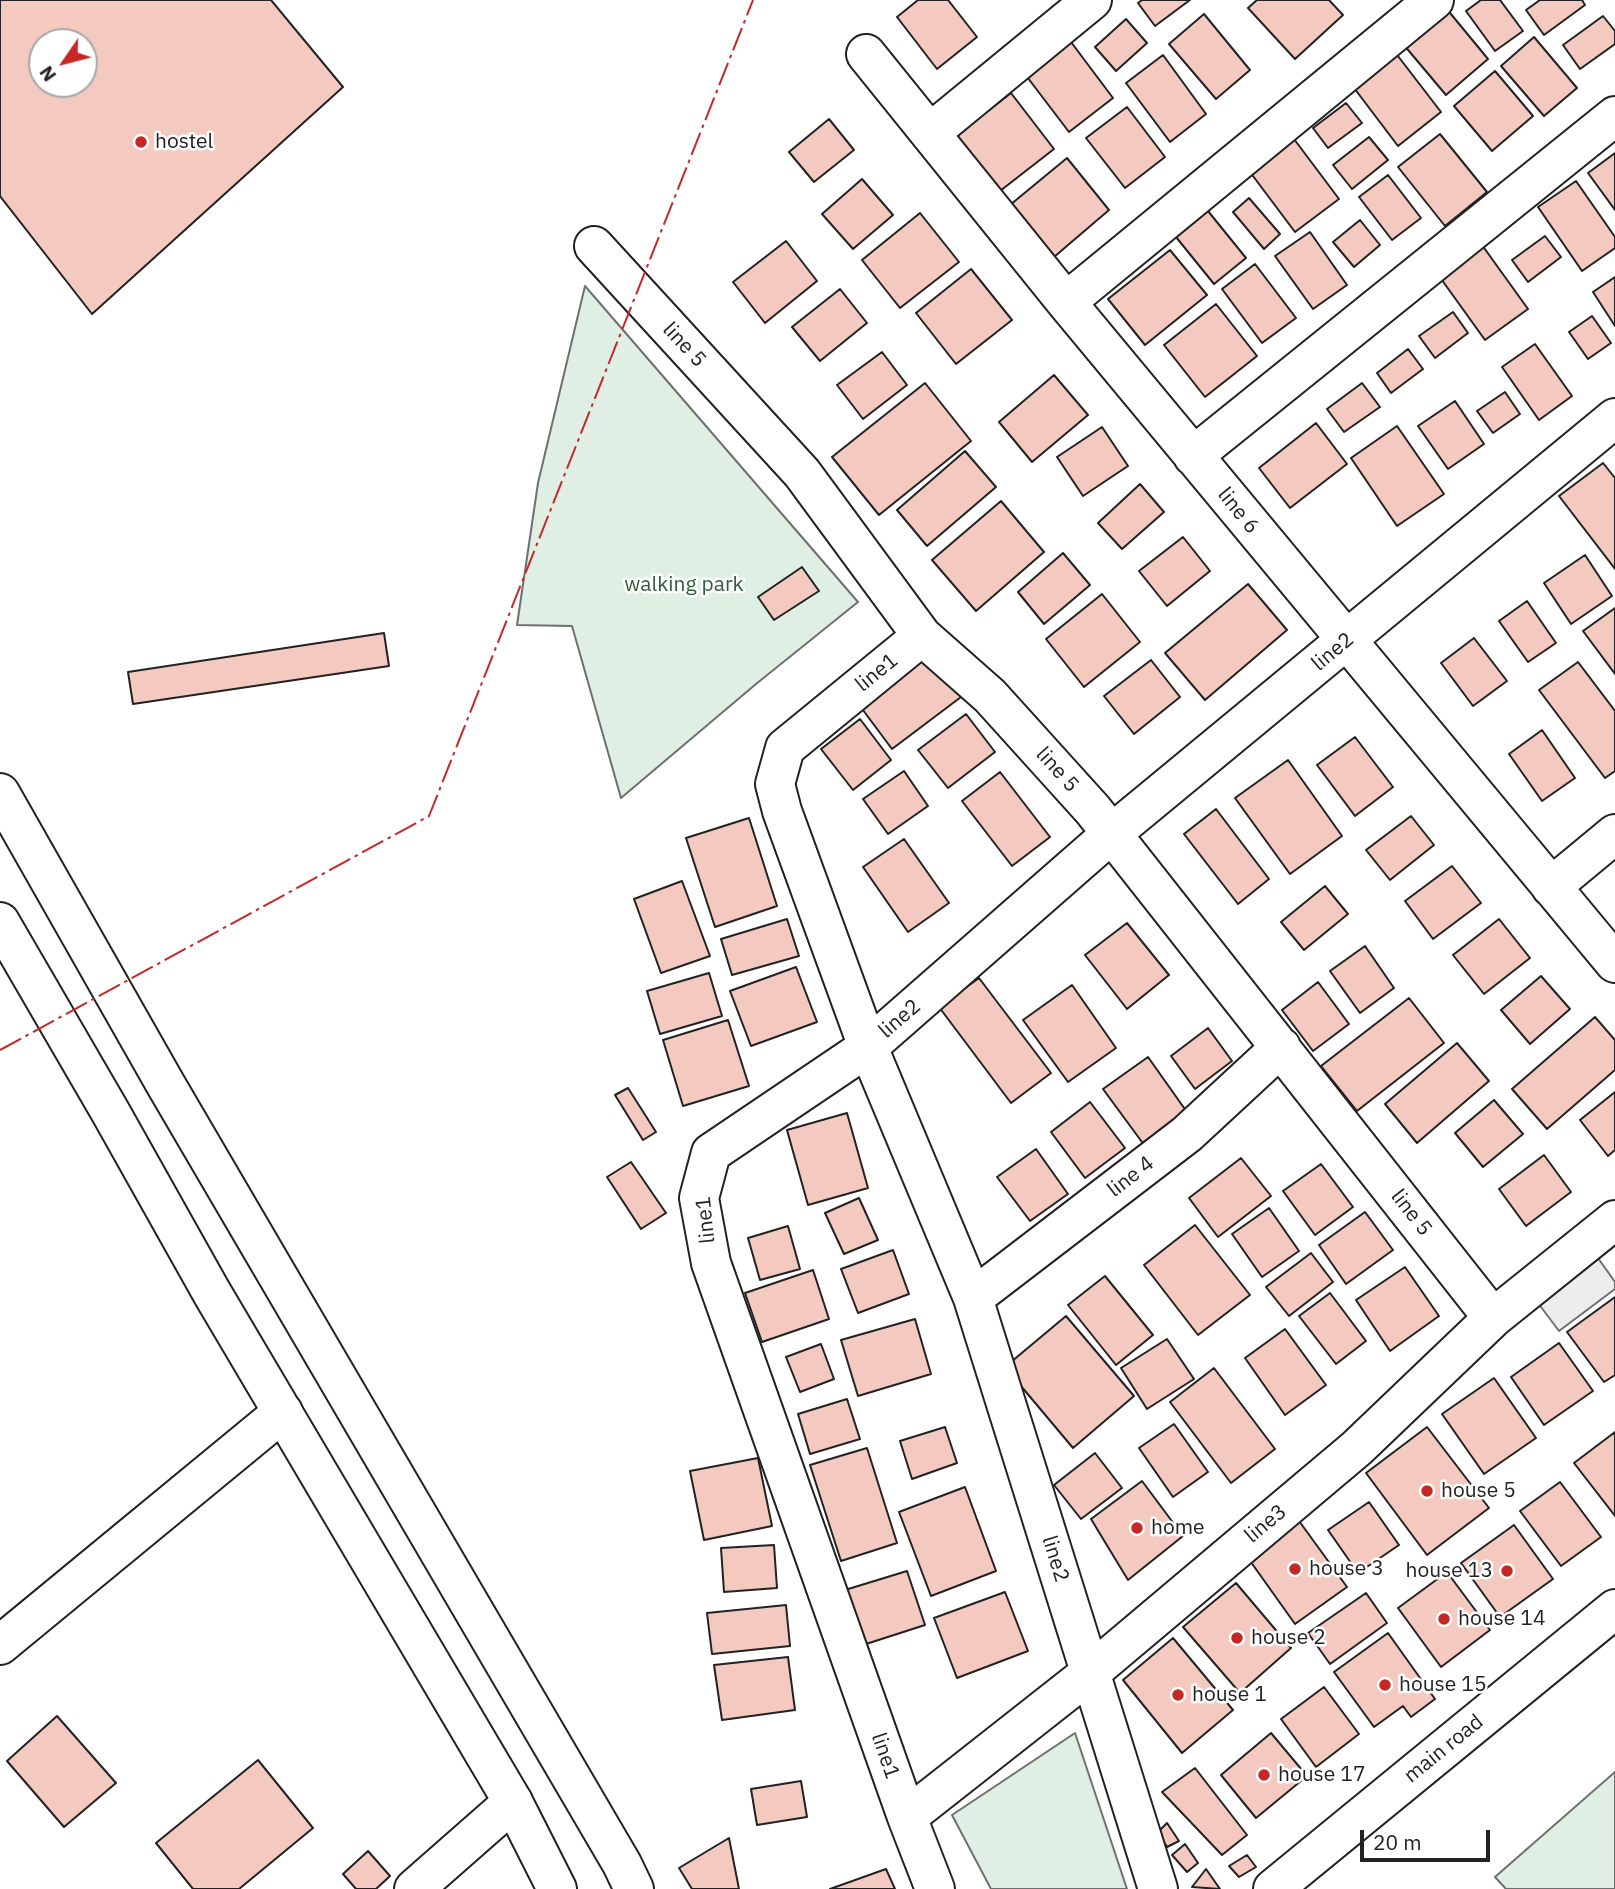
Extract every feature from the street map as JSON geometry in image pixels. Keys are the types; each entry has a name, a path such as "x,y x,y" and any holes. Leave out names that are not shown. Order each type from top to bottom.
{"main road":[{"path":"930,133 1092,0"},
{"path":"1066,302 1434,0"},
{"name":"line 6","path":"866,54 1066,302 1615,964"},
{"path":"1193,456 1615,116"},
{"name":"line 5","path":"593,246 802,473 922,636 990,696 1093,810 1110,835 1282,1047 1493,1318"},
{"name":"line2","path":"1158,1889 973,1298 868,1047 1110,835 1615,418"},
{"name":"line1","path":"922,636 785,748 775,783 782,811 868,1047 711,1153 699,1198 711,1263 907,1817 935,1889"},
{"path":"0,793 57,897 615,1852 634,1889"},
{"path":"1551,887 1615,834"},
{"path":"2,925 212,1293 513,1802 557,1889"},
{"name":"line 4","path":"973,1298 1188,1134 1282,1047"},
{"name":"line3","path":"907,1817 1090,1673 1357,1448 1493,1318 1615,1220"},
{"path":"0,1645 283,1412"},
{"name":"main road","path":"1273,1889 1615,1609"},
{"path":"414,1889 513,1802"}],"green space":[{"name":"walking park","path":"585,286 858,602 621,798 572,626 517,625 538,483"},
{"path":"1075,1733 1127,1889 991,1889 952,1815"},
{"path":"1615,1772 1615,1889 1506,1889 1495,1877"}],"shaded area":[{"path":"1598,1258 1615,1282 1615,1289 1559,1331 1538,1303"}],"building":[{"name":"hostel","path":"0,0 271,0 343,87 92,314 0,196"},
{"path":"918,0 948,0 977,37 937,69 897,17"},
{"path":"1142,0 1190,0 1155,26 1138,3"},
{"path":"1257,0 1329,0 1343,15 1295,59 1248,8"},
{"path":"1481,0 1500,0 1523,31 1495,51 1466,11"},
{"path":"1540,0 1582,0 1585,5 1544,35 1526,10"},
{"path":"1441,2 1488,59 1446,95 1398,38"},
{"path":"1204,14 1250,70 1216,99 1169,44"},
{"path":"1603,16 1615,31 1615,44 1580,69 1563,45"},
{"path":"1126,19 1147,43 1116,71 1095,47"},
{"path":"1062,30 1113,98 1069,132 1018,65"},
{"path":"1534,37 1577,88 1544,116 1501,66"},
{"path":"1391,47 1441,112 1398,146 1348,80"},
{"path":"1163,55 1206,114 1170,142 1126,83"},
{"path":"1495,71 1533,116 1492,151 1454,106"},
{"path":"1011,93 1054,149 1000,191 957,135"},
{"path":"1346,103 1362,123 1328,148 1313,128"},
{"path":"1127,107 1165,157 1125,188 1086,138"},
{"path":"829,119 854,150 814,182 789,152"},
{"path":"1440,134 1487,192 1445,226 1398,167"},
{"path":"1369,137 1388,160 1352,189 1333,165"},
{"path":"1294,139 1339,199 1295,232 1250,172"},
{"path":"1615,153 1615,210 1588,173"},
{"path":"1067,158 1109,210 1054,257 1010,205"},
{"path":"1388,175 1421,218 1392,240 1359,197"},
{"path":"862,179 893,215 853,249 822,214"},
{"path":"1576,181 1615,237 1615,248 1582,271 1538,207"},
{"path":"1249,198 1280,234 1264,249 1233,212"},
{"path":"1208,211 1246,258 1214,284 1176,237"},
{"path":"920,213 959,262 900,308 862,260"},
{"path":"1360,220 1380,245 1354,267 1333,242"},
{"path":"1310,232 1347,285 1313,309 1275,256"},
{"path":"1545,236 1561,257 1528,282 1512,260"},
{"path":"786,241 817,281 765,323 733,282"},
{"path":"1482,245 1528,309 1485,340 1439,276"},
{"path":"1170,250 1207,295 1145,345 1108,299"},
{"path":"1255,264 1296,318 1262,343 1222,289"},
{"path":"971,269 1012,320 956,364 916,313"},
{"path":"1615,277 1615,326 1593,292"},
{"path":"840,289 867,323 820,361 792,327"},
{"path":"1216,304 1257,356 1205,397 1164,345"},
{"path":"1453,312 1468,333 1435,358 1419,336"},
{"path":"1592,316 1611,343 1588,359 1569,332"},
{"path":"1535,344 1572,396 1539,420 1502,367"},
{"path":"1408,349 1423,369 1391,393 1377,373"},
{"path":"882,352 907,385 863,419 837,385"},
{"path":"1054,375 1088,415 1032,462 999,422"},
{"path":"925,383 971,441 879,515 832,457"},
{"path":"1362,383 1380,407 1344,432 1327,409"},
{"path":"1505,392 1520,414 1493,433 1477,411"},
{"path":"1455,401 1484,444 1448,469 1418,426"},
{"path":"1316,423 1347,464 1290,508 1259,468"},
{"path":"1397,426 1444,494 1397,526 1351,458"},
{"path":"1102,427 1128,466 1083,496 1057,457"},
{"path":"965,451 996,487 927,546 897,510"},
{"path":"1603,463 1615,478 1615,569 1559,496"},
{"path":"1140,484 1164,512 1122,549 1098,523"},
{"path":"1001,501 1044,552 976,611 932,560"},
{"path":"1183,537 1210,571 1167,606 1139,571"},
{"path":"1063,553 1090,585 1044,624 1018,592"},
{"path":"1585,555 1612,596 1571,624 1544,583"},
{"path":"802,567 819,591 774,620 758,597"},
{"path":"1248,584 1287,630 1205,700 1165,653"},
{"path":"1102,594 1140,642 1084,687 1046,639"},
{"path":"1527,601 1556,643 1528,662 1499,621"},
{"path":"1615,608 1615,674 1583,631"},
{"path":"384,633 389,666 133,704 128,672"},
{"path":"1474,638 1507,681 1473,706 1441,663"},
{"path":"921,642 961,697 892,749 851,694"},
{"path":"1151,660 1180,697 1134,734 1104,696"},
{"path":"1578,662 1615,711 1615,771 1605,778 1539,690"},
{"path":"966,714 995,752 948,788 918,750"},
{"path":"860,719 891,760 853,790 821,749"},
{"path":"1542,730 1575,778 1542,801 1509,754"},
{"path":"1355,737 1393,787 1355,816 1317,765"},
{"path":"1288,760 1342,836 1290,874 1235,798"},
{"path":"904,771 928,806 888,834 863,799"},
{"path":"1000,772 1050,837 1012,866 962,801"},
{"path":"1216,809 1269,879 1238,904 1184,834"},
{"path":"1411,816 1434,845 1390,880 1366,850"},
{"path":"749,818 777,906 715,927 686,838"},
{"path":"904,839 949,903 908,932 863,867"},
{"path":"1452,866 1481,903 1433,939 1405,901"},
{"path":"682,881 710,956 661,973 634,899"},
{"path":"1325,886 1348,914 1304,950 1281,922"},
{"path":"787,919 799,956 732,975 721,939"},
{"path":"1499,919 1530,958 1484,994 1453,955"},
{"path":"1127,923 1169,975 1127,1009 1085,955"},
{"path":"1365,946 1394,988 1360,1013 1330,971"},
{"path":"796,967 817,1022 751,1046 730,991"},
{"path":"709,973 722,1016 660,1034 647,991"},
{"path":"1541,976 1570,1009 1530,1044 1501,1010"},
{"path":"979,978 1051,1073 1011,1103 939,1007"},
{"path":"1318,982 1349,1024 1313,1051 1282,1010"},
{"path":"1072,985 1116,1048 1068,1082 1023,1020"},
{"path":"1409,998 1444,1043 1357,1111 1321,1066"},
{"path":"1595,1017 1615,1040 1615,1070 1547,1129 1512,1089"},
{"path":"728,1020 749,1086 683,1106 663,1040"},
{"path":"1208,1028 1232,1061 1195,1089 1171,1056"},
{"path":"1457,1043 1489,1081 1417,1143 1385,1104"},
{"path":"1148,1057 1194,1122 1150,1153 1103,1089"},
{"path":"628,1088 656,1132 643,1140 615,1095"},
{"path":"1615,1092 1615,1150 1608,1156 1580,1120"},
{"path":"1494,1100 1523,1134 1483,1167 1455,1133"},
{"path":"1090,1102 1125,1148 1085,1178 1051,1132"},
{"path":"847,1113 868,1188 808,1205 787,1130"},
{"path":"1036,1149 1068,1194 1030,1221 997,1177"},
{"path":"1544,1155 1571,1192 1526,1226 1499,1189"},
{"path":"1241,1158 1271,1196 1218,1237 1189,1198"},
{"path":"631,1162 666,1213 641,1229 607,1177"},
{"path":"1321,1164 1353,1207 1315,1235 1283,1191"},
{"path":"859,1198 878,1240 844,1254 825,1213"},
{"path":"1269,1208 1299,1251 1262,1277 1232,1234"},
{"path":"1365,1212 1393,1250 1346,1284 1319,1245"},
{"path":"1195,1225 1250,1295 1198,1335 1144,1265"},
{"path":"788,1226 800,1269 760,1280 748,1238"},
{"path":"893,1250 909,1294 858,1313 841,1269"},
{"path":"1311,1253 1333,1282 1289,1316 1266,1287"},
{"path":"1405,1267 1439,1316 1390,1351 1356,1300"},
{"path":"813,1270 829,1319 762,1342 745,1293"},
{"path":"1105,1276 1153,1335 1116,1365 1068,1305"},
{"path":"1330,1293 1366,1341 1336,1364 1299,1316"},
{"path":"1615,1297 1615,1375 1604,1382 1567,1332"},
{"path":"1066,1316 1134,1396 1073,1448 1005,1367"},
{"path":"915,1319 931,1374 858,1396 841,1340"},
{"path":"1285,1329 1326,1385 1285,1415 1245,1358"},
{"path":"1167,1339 1194,1379 1147,1409 1121,1368"},
{"name":"house 5","path":"1559,1343 1593,1391 1544,1425 1511,1377"},
{"path":"821,1344 834,1379 800,1392 786,1357"},
{"path":"1214,1368 1275,1449 1231,1483 1170,1402"},
{"name":"house 5","path":"1494,1378 1536,1438 1484,1474 1442,1414"},
{"path":"847,1399 860,1439 810,1454 798,1414"},
{"path":"1174,1424 1208,1472 1173,1497 1139,1448"},
{"path":"945,1427 957,1463 912,1479 900,1441"},
{"name":"house 5","path":"1427,1427 1489,1508 1427,1555 1366,1473"},
{"path":"1615,1432 1615,1516 1574,1463"},
{"path":"867,1448 897,1543 841,1561 810,1465"},
{"path":"1095,1453 1122,1488 1081,1519 1054,1485"},
{"path":"758,1458 772,1526 704,1540 690,1471"},
{"name":"home","path":"1142,1481 1183,1536 1128,1580 1091,1519"},
{"path":"1560,1482 1601,1537 1561,1566 1520,1511"},
{"path":"965,1487 996,1571 931,1596 899,1512"},
{"path":"1369,1502 1399,1545 1358,1573 1328,1530"},
{"name":"house 3","path":"1294,1514 1347,1587 1295,1624 1243,1551"},
{"name":"house 13","path":"1514,1525 1553,1579 1500,1617 1461,1563"},
{"path":"774,1545 777,1588 724,1592 721,1548"},
{"path":"907,1571 925,1625 863,1645 845,1590"},
{"name":"house 14","path":"1447,1572 1490,1630 1441,1667 1398,1608"},
{"name":"house 2","path":"1236,1583 1291,1648 1240,1693 1183,1627"},
{"path":"1005,1592 1028,1651 957,1678 934,1618"},
{"path":"1366,1593 1387,1623 1330,1664 1308,1633"},
{"path":"786,1605 790,1646 712,1654 707,1613"},
{"name":"house 15","path":"1388,1633 1435,1699 1411,1717 1403,1706 1374,1727 1334,1672"},
{"name":"house 1","path":"1173,1638 1233,1710 1182,1753 1123,1680"},
{"path":"788,1657 795,1710 722,1720 714,1665"},
{"path":"1324,1687 1359,1734 1316,1767 1281,1719"},
{"path":"57,1716 116,1783 64,1827 7,1761"},
{"name":"house 17","path":"1271,1733 1307,1776 1256,1818 1221,1775"},
{"path":"258,1760 313,1828 239,1889 193,1889 156,1843"},
{"path":"1195,1768 1247,1835 1222,1855 1162,1792"},
{"path":"801,1781 807,1817 757,1825 751,1789"},
{"path":"1167,1823 1179,1841 1167,1847 1158,1832"},
{"path":"729,1838 739,1889 692,1889 679,1868"},
{"path":"1185,1844 1198,1863 1187,1872 1172,1855"},
{"path":"368,1851 390,1876 376,1889 356,1889 343,1874"},
{"path":"1247,1855 1256,1867 1239,1877 1229,1866"},
{"path":"886,1869 895,1889 830,1889"},
{"path":"1206,1869 1220,1889 1192,1887"}],"power":[{"path":"0,1050 429,816 753,0"}],"place":[{"name":"hostel","path":"141,142"},
{"name":"house 5","path":"1427,1491"},
{"name":"home","path":"1137,1528"},
{"name":"house 3","path":"1295,1569"},
{"name":"house 13","path":"1507,1571"},
{"name":"house 14","path":"1444,1619"},
{"name":"house 2","path":"1237,1638"},
{"name":"house 15","path":"1385,1685"},
{"name":"house 1","path":"1178,1695"},
{"name":"house 17","path":"1264,1775"}]}
